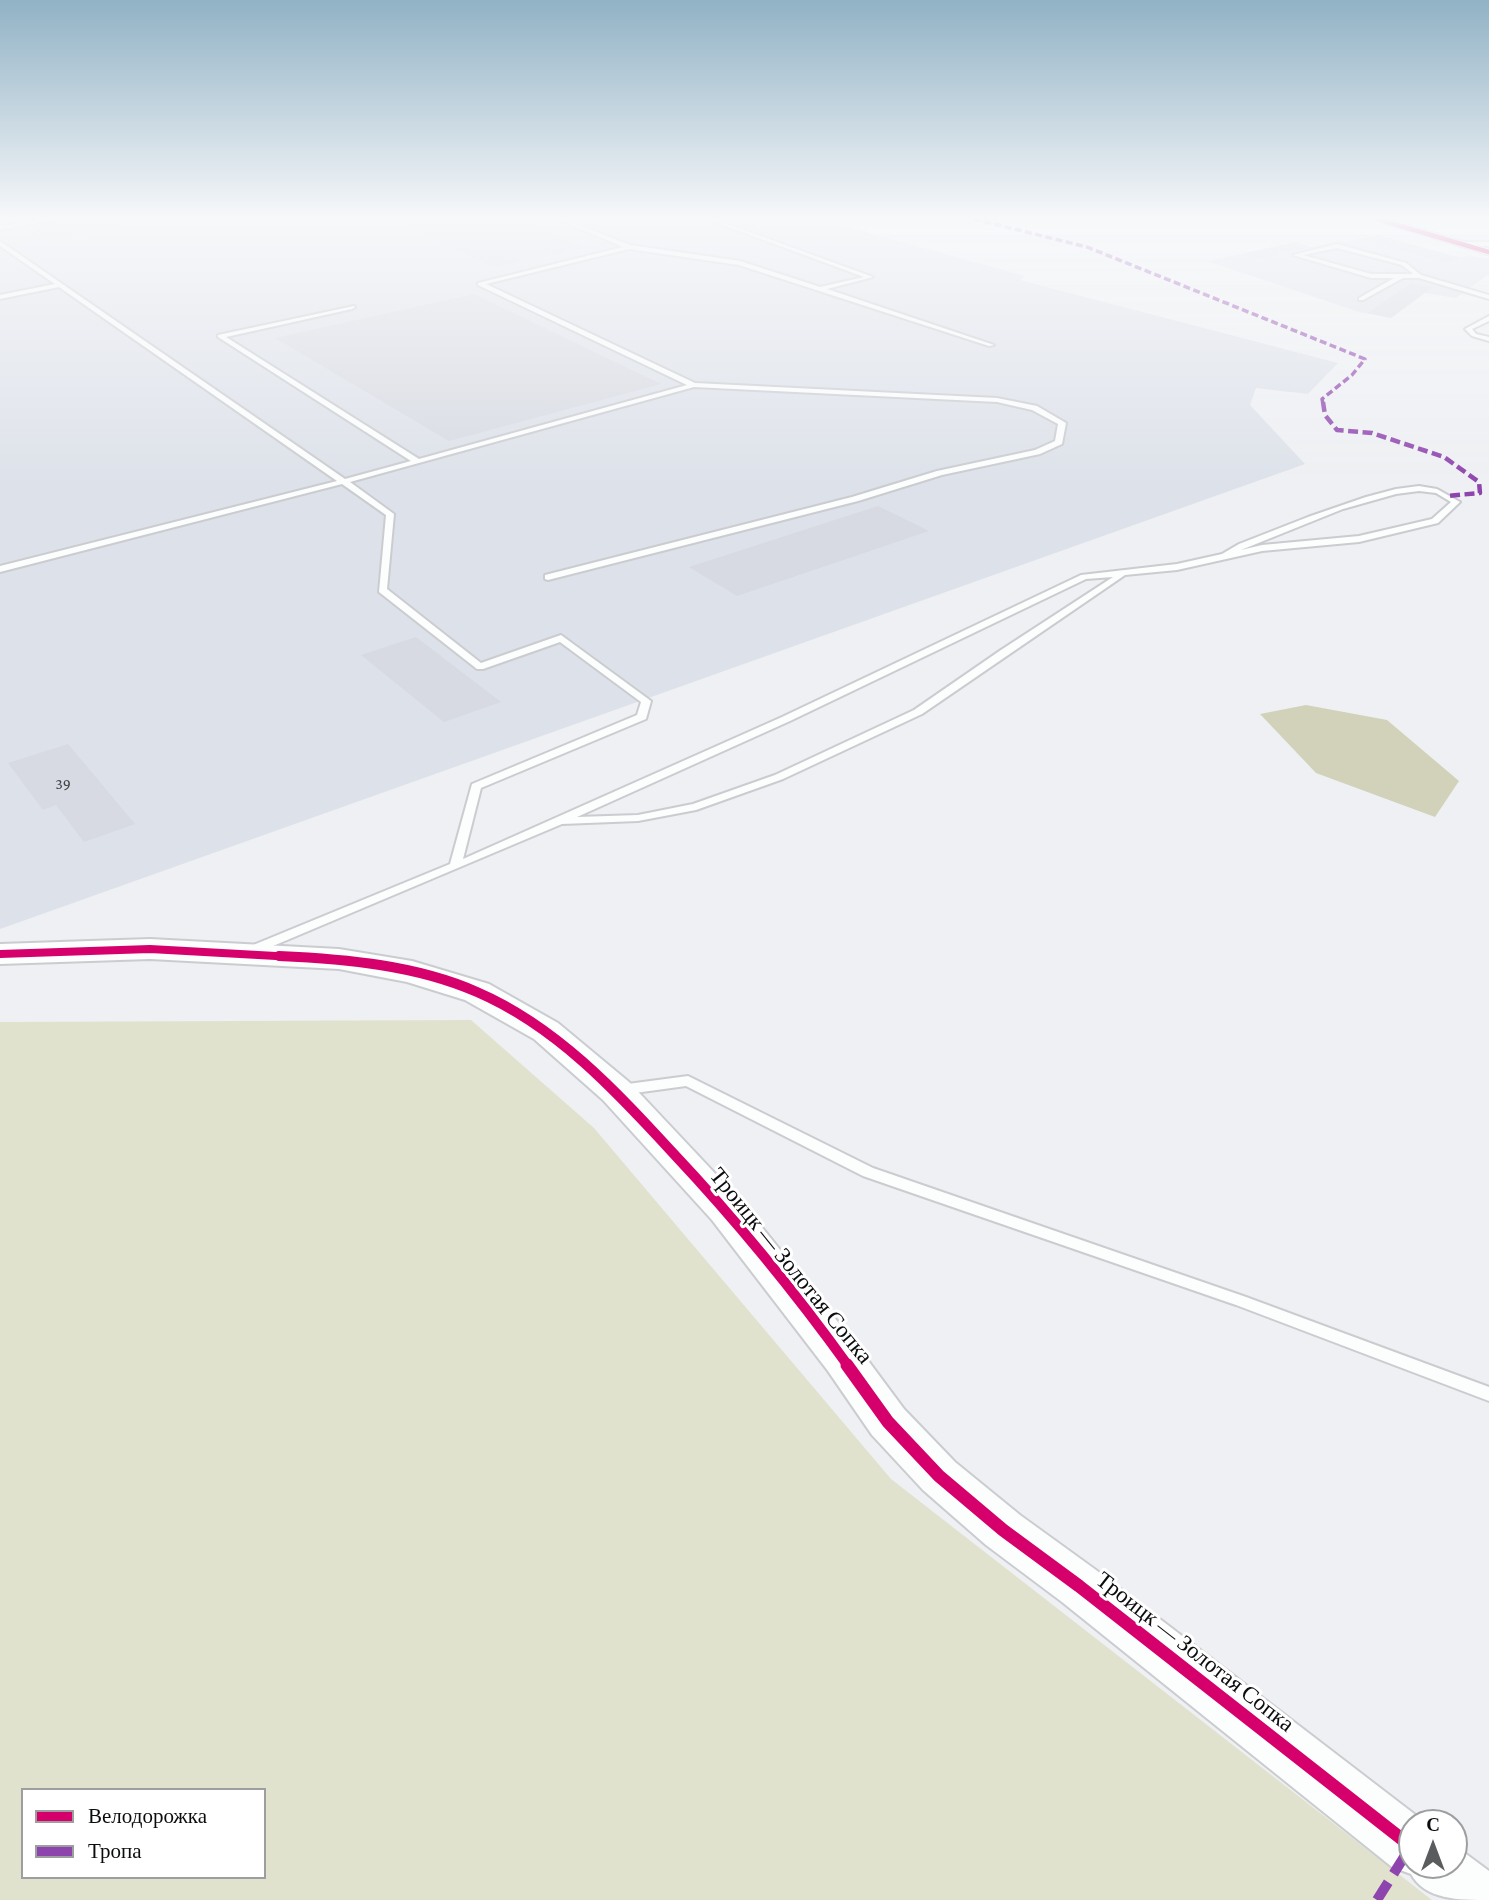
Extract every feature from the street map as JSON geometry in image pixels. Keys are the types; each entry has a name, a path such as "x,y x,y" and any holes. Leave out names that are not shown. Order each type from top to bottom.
{"street":[{"name":"Троицк — Золотая Сопка","path":"0,954 150,949 247,952 351,961 412,972 477,992 546,1031 616,1091 726,1210 843,1359 888,1422 939,1476 1003,1530 1079,1586 1398,1836"},
{"path":"1453,1879 1480,1900"}],"lane":[{"path":"94,308 390,514 382,590 480,667 561,638 646,701 642,717 476,786 455,866"},
{"path":"349,308 220,336 417,461"},
{"path":"530,308 694,385"},
{"path":"877,308 991,345"},
{"path":"1489,317 1468,328 1474,335 1489,339"},
{"path":"0,569 345,481 694,385 997,400 1034,408 1062,423 1059,442 1037,452 940,473 855,499 548,577"},
{"path":"247,952 455,866 786,719 1084,578 1177,567 1262,548 1359,539 1434,521 1456,502 1436,490 1409,490 1378,496 1242,546 1225,556"},
{"path":"554,822 638,818 696,807 779,777 918,712 1125,573"},
{"path":"616,1091 688,1081 868,1172 1228,1297 1489,1394"}],"shaded area":[{"path":"0,308 1126,308 1338,363 1308,394 1256,388 1250,405 1305,464 0,929"},
{"path":"1346,308 1405,308 1391,318"}],"green space":[{"path":"1306,705 1387,720 1459,781 1435,817 1316,773 1260,714"},
{"path":"471,1020 594,1128 891,1479 1398,1874 1398,1879 1405,1879 1432,1900 0,1900 0,1022"}],"building":[{"path":"412,308 502,308 661,384 449,441 275,338"},
{"path":"1376,308 1405,308 1391,318 1368,313"},
{"path":"878,506 929,531 737,596 689,567"},
{"path":"416,637 501,702 444,722 361,655"},
{"path":"68,744 135,824 84,842 56,805 43,810 8,763"}],"marked path":[{"path":"1238,308 1365,359 1352,375 1322,399 1325,415 1337,430 1372,433 1444,457 1479,482 1480,493 1446,496"},
{"path":"1377,1900 1398,1867"}],"cycle path":[{"path":"0,954 150,949 339,959 412,972 477,992 546,1031 616,1091 726,1210 843,1359 888,1422 939,1476 1003,1530 1079,1586 1398,1836"}]}
